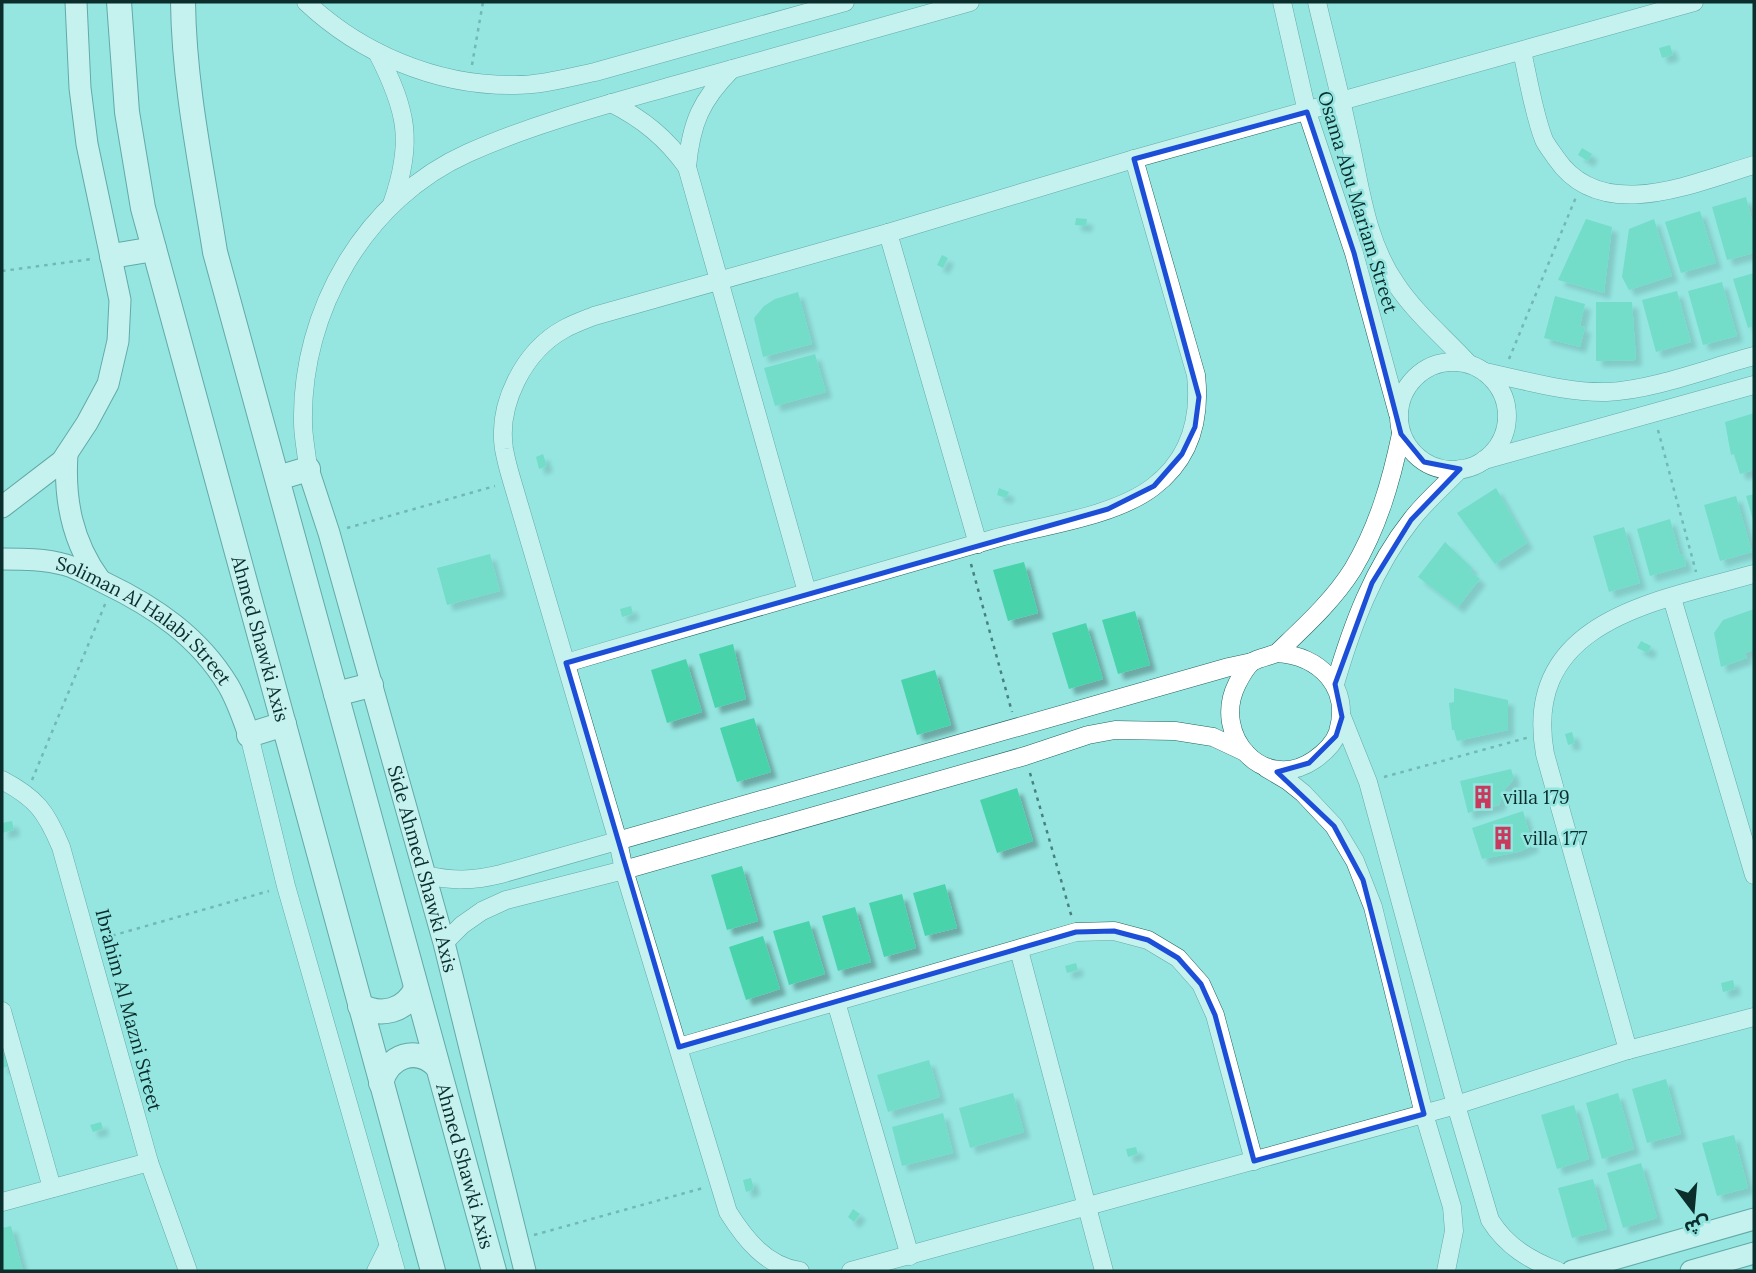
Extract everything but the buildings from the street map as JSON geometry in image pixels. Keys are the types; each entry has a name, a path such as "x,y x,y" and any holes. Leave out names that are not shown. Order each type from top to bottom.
{"main road":[{"name":"Ahmed Shawki Axis","path":"119,2 127,112 143,208 433,1271"},
{"name":"Ahmed Shawki Axis","path":"183,2 183,36 195,137 215,252 494,1271"},
{"path":"112,257 154,249"},
{"path":"278,478 308,469"},
{"path":"336,694 371,685"},
{"path":"249,735 284,724"},
{"path":"360,1006 374,1012 396,1009 408,1001 416,989"},
{"path":"381,1083 387,1068 400,1057 416,1055 438,1066"}],"street":[{"path":"2,507 29,488 67,454 108,384 118,341 120,300 88,144 80,88 76,2"},
{"path":"306,2 347,35 377,52 422,71 469,82 511,86 554,82 845,2"},
{"path":"308,469 303,422 306,378 315,333 331,289 354,249 392,204 427,176 466,153 611,103 970,2"},
{"name":"Osama Abu Mariam Street","path":"1282,2 1307,112 1354,253 1398,414"},
{"name":"Osama Abu Mariam Street","path":"1317,2 1363,208 1381,256 1407,299 1468,363"},
{"path":"800,1271 766,1257 744,1237 728,1212 624,870 618,841 504,447 505,413 516,380 535,352 562,330 594,316 888,233 1134,159 1694,2"},
{"path":"1522,51 1544,141 1562,167 1581,185 1607,193 1632,195 1659,192 1754,165"},
{"path":"377,52 393,81 403,111 406,143 402,174 392,204"},
{"path":"687,167 690,139 699,112 713,88 734,68"},
{"path":"611,103 654,129 687,167 807,592"},
{"path":"566,663 972,545 1108,509 1139,497 1166,475 1182,454 1195,427 1199,397 1196,375 1134,159"},
{"path":"888,233 972,545"},
{"path":"1277,653 1320,612 1352,571 1374,528 1391,484 1401,434 1398,414 1402,395 1413,378 1429,367 1448,361 1468,363 1494,373 1585,391 1606,392 1647,385 1754,356"},
{"path":"1484,460 1497,448 1505,433 1508,416 1505,399 1494,373"},
{"path":"1335,684 1352,628 1372,583 1396,542 1430,498 1460,470 1484,460 1754,385"},
{"path":"1401,434 1410,450 1424,462 1442,469 1460,470"},
{"path":"67,454 68,509 78,541 107,584"},
{"name":"Side Ahmed Shawki Axis","path":"308,469 329,533 444,943 525,1271"},
{"path":"29,488 47,492 68,509"},
{"path":"67,565 75,554 78,541"},
{"name":"Soliman Al Halabi Street","path":"2,559 41,560 67,565 150,606 167,618 203,652 230,688 249,735"},
{"path":"1628,1051 1542,733 1543,707 1548,685 1572,647 1609,620 1672,597 1754,574"},
{"path":"1672,597 1754,875"},
{"path":"425,875 450,881 476,880 1277,653 1294,654 1322,670 1335,684 1341,700 1342,717 1367,782 1490,1220 1499,1234 1533,1261 1558,1271"},
{"path":"1245,752 1233,736 1228,717 1230,698 1238,680 1252,662"},
{"path":"1266,768 1290,768 1309,763 1325,752 1331,744 1342,717"},
{"path":"444,943 462,925 482,911 506,901 1025,756 1088,735 1115,730 1175,731 1213,737 1245,752 1289,781 1315,804 1334,827 1355,861 1373,907 1424,1114 1452,1207 1454,1231 1446,1271"},
{"path":"249,735 286,886 396,1271"},
{"name":"Ibrahim Al Mazni Street","path":"2,780 27,793 42,810 61,847 149,1162 188,1271"},
{"path":"679,1047 1076,932 1114,931 1148,940 1178,958 1201,984 1215,1015 1254,1161"},
{"path":"1019,950 1104,1271"},
{"path":"836,1002 910,1256"},
{"path":"2,1011 52,1188"},
{"path":"851,1271 1456,1105 1628,1051 1754,1017"},
{"path":"2,1202 149,1162"},
{"path":"1572,1271 1754,1219"},
{"path":"1692,1237 1696,1270 1754,1253"},
{"path":"376,1271 389,1245"}],"path":[{"path":"469,82 483,2"},
{"path":"1494,373 1581,185"},
{"path":"2,271 112,257"},
{"path":"1654,414 1700,589"},
{"path":"329,533 512,481"},
{"path":"972,545 1016,727"},
{"path":"27,793 107,584"},
{"path":"1367,782 1542,733"},
{"path":"1025,756 1076,932"},
{"path":"89,942 286,886"},
{"path":"516,1240 720,1183"}],"highlighted area":[{"path":"1307,112 1354,253 1401,434 1424,462 1460,469 1411,520 1372,583 1335,684 1342,717 1336,736 1309,763 1277,772 1334,826 1363,880 1424,1114 1254,1161 1215,1015 1201,984 1178,958 1148,940 1114,931 1076,932 679,1047 566,663 1108,509 1154,486 1182,454 1195,427 1199,397 1134,159"}],"place":[{"name":"villa 179","path":"1483,797"},
{"name":"villa 177","path":"1503,838"}]}
